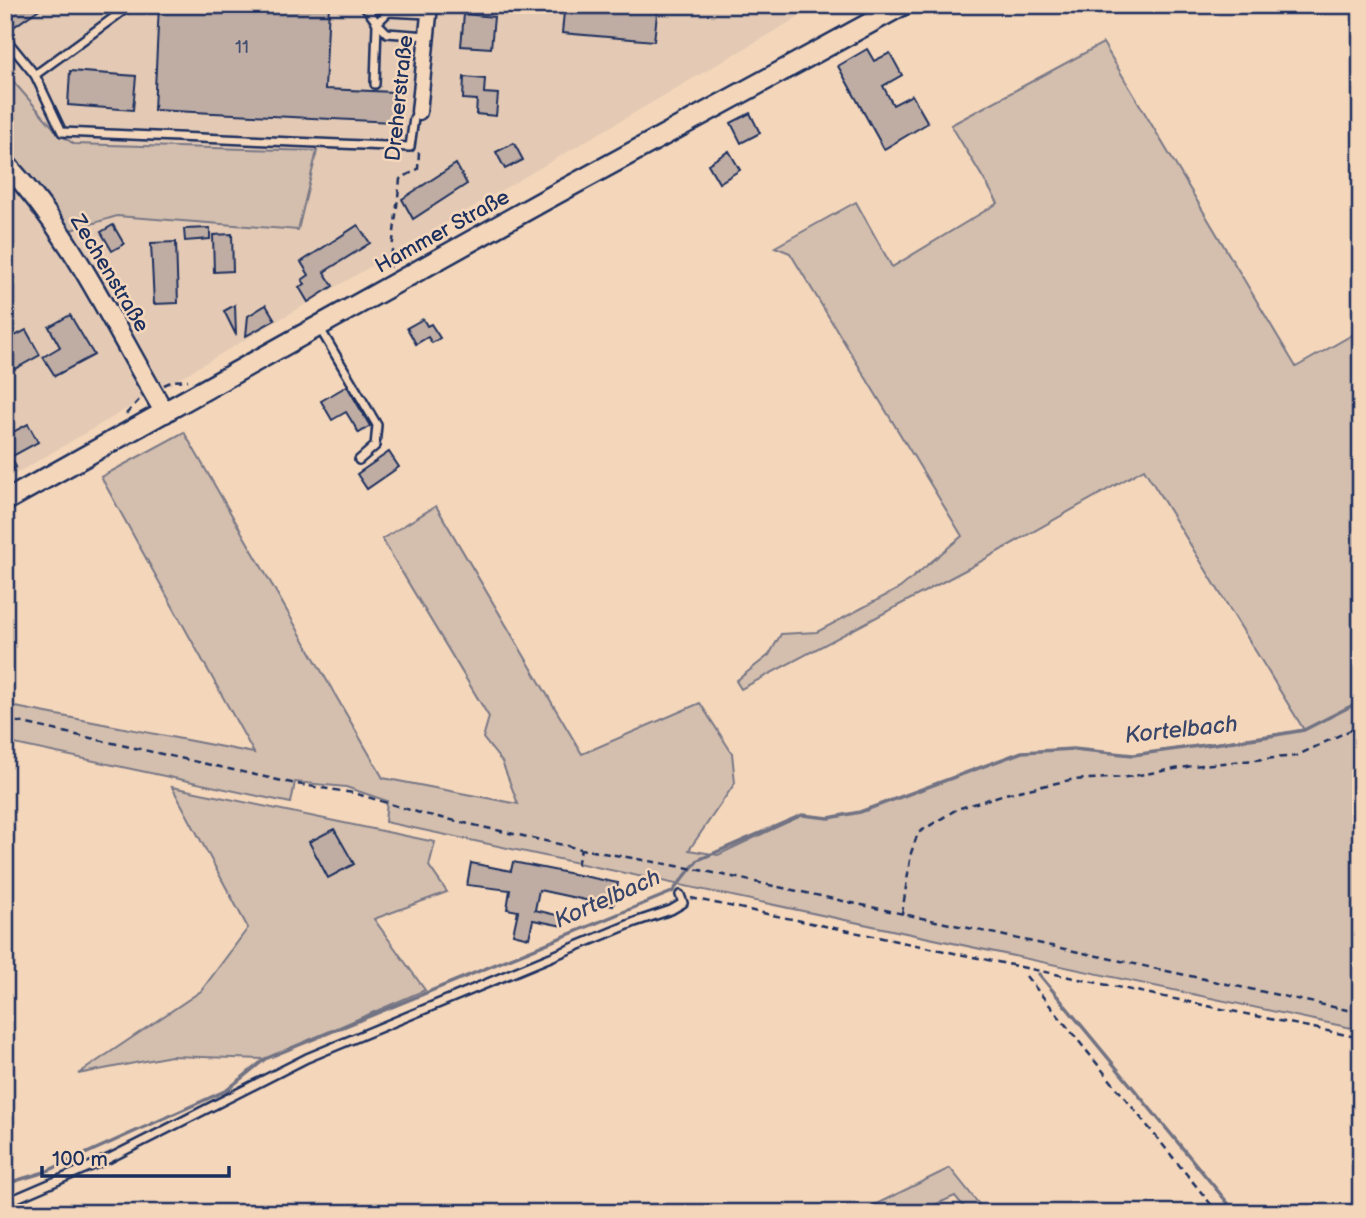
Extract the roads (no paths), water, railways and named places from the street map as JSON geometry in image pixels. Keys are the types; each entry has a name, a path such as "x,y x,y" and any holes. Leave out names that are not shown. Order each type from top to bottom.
{"main road":[{"name":"Hammer Straße","path":"5,501 903,5"}],"street":[{"name":"Dreherstraße","path":"419,112 430,10"},
{"name":"Zechenstraße","path":"5,163 61,233 166,413"}],"lane":[{"path":"35,75 131,5"},
{"path":"363,5 387,33 427,36"},
{"path":"375,84 377,23 388,12 430,10"},
{"path":"5,38 35,75 62,132 410,147 414,118 419,112"},
{"path":"319,326 377,425 377,442 359,460"},
{"path":"5,1203 110,1158 307,1058 635,922 670,910 683,903 680,895"}],"waterway":[{"name":"Kortelbach","path":"5,1184 45,1172 227,1090 265,1059 672,892 698,860 802,815 829,818 860,812 1022,752 1073,749 1133,755 1264,737 1304,730 1361,701"},
{"path":"1039,974 1236,1213"}]}
